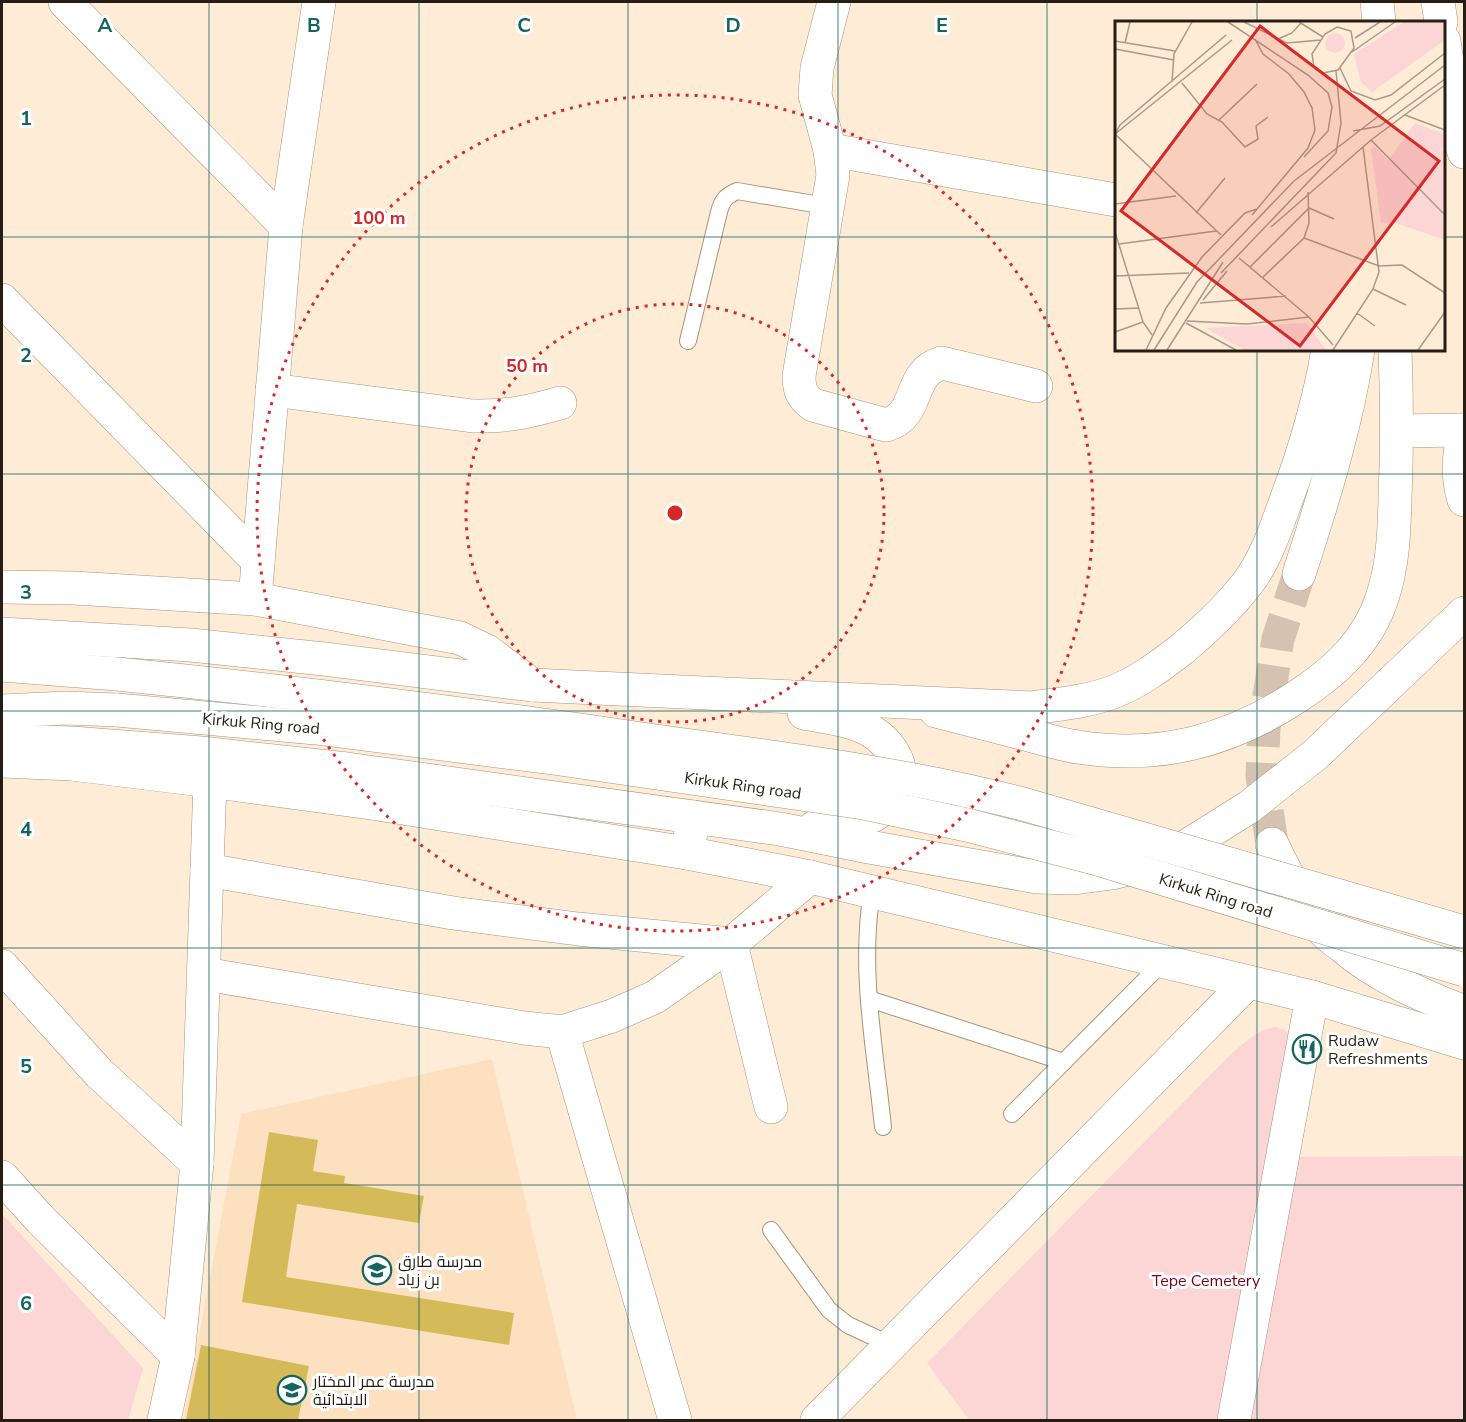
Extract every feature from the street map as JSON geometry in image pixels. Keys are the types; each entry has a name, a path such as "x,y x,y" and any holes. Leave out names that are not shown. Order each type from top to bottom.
{"main road":[{"path":"65,2 286,226"},
{"path":"255,599 286,226 319,2"},
{"path":"834,2 817,68 815,95 830,150 833,175 799,376 799,386 804,398 813,405 886,425 896,422 905,415 923,373 931,366 942,363 1036,386"},
{"path":"1377,2 1378,21"},
{"path":"1438,2 1441,21"},
{"path":"1445,51 1462,140"},
{"path":"830,150 1115,200"},
{"path":"2,300 258,561"},
{"path":"2,634 191,645 531,685 1032,708 1075,702 1112,692 1146,676 1195,638 1236,597 1252,576 1271,542 1295,475 1320,395 1328,351"},
{"path":"1299,574 1336,454 1352,388 1358,351"},
{"path":"901,702 1076,747 1116,752 1156,750 1195,744 1233,732 1269,715 1328,676 1350,654 1368,628 1382,600 1390,570 1398,431 1395,351"},
{"path":"272,390 473,416 500,417 527,413 560,403"},
{"path":"1398,431 1464,432 1458,467 1464,500"},
{"path":"2,587 74,588 255,599 460,638 487,651 531,685"},
{"path":"2,741 72,743 201,753 347,769 780,829 1037,877 1074,878 1112,873 1148,864 1182,849 1214,830 1283,782 1338,734 1464,613"},
{"name":"Kirkuk Ring road","path":"2,665 292,692 492,717 813,763 965,789 1464,933"},
{"path":"706,693 852,724 870,730 885,742 900,763 901,777 898,788 891,800 874,816 842,825 780,829"},
{"name":"Kirkuk Ring road","path":"2,711 66,708 117,710 316,728 553,758 864,802 967,825 1094,858 1464,970"},
{"path":"2,762 72,764 210,781 371,803 687,853 810,877 1312,997 1464,1043"},
{"path":"164,1420 178,1356 197,1163 210,781"},
{"path":"687,853 694,817"},
{"path":"1272,844 1291,884 1323,930 1380,974 1415,993 1464,1012"},
{"path":"207,870 453,914 731,944"},
{"path":"205,974 524,1028 562,1032 612,1016 655,997 731,944 810,877"},
{"path":"731,944 771,1107"},
{"path":"2,966 99,1073 197,1163"},
{"path":"817,1420 1248,982"},
{"path":"1234,1420 1312,997"},
{"path":"562,1032 675,1420"},
{"path":"2,1177 40,1219 178,1356"}],"lane":[{"path":"688,340 719,212 722,202 728,195 737,191 826,206"},
{"path":"872,892 866,942 869,999 883,1127"},
{"path":"1012,1114 1163,962"},
{"path":"869,999 1064,1062"},
{"path":"771,1230 829,1310 848,1325 891,1345"}],"shaded area":[{"name":"مدرسة طارق بن زياد","path":"492,1059 577,1420 183,1420 241,1114"}],"green space":[{"name":"Tepe Cemetery","path":"1276,1027 1285,1030 1292,1037 1272,1157 1464,1156 1464,1420 969,1420 927,1363 1231,1054 1263,1030"},
{"path":"2,1214 143,1368 128,1420 2,1420"}],"building":[{"path":"269,1132 318,1140 313,1171 345,1176 344,1183 424,1196 419,1223 297,1204 286,1277 514,1313 509,1345 242,1302"},
{"path":"201,1345 309,1366 298,1420 186,1420"}],"tunnel":[{"path":"1272,844 1262,776 1264,728 1278,639 1299,574"}],"place":[{"name":"Rudaw Refreshments","path":"1307,1049"},
{"name":"مدرسة طارق بن زياد","path":"377,1270"},
{"name":"مدرسة عمر المختار الابتدائية","path":"292,1390"}]}
